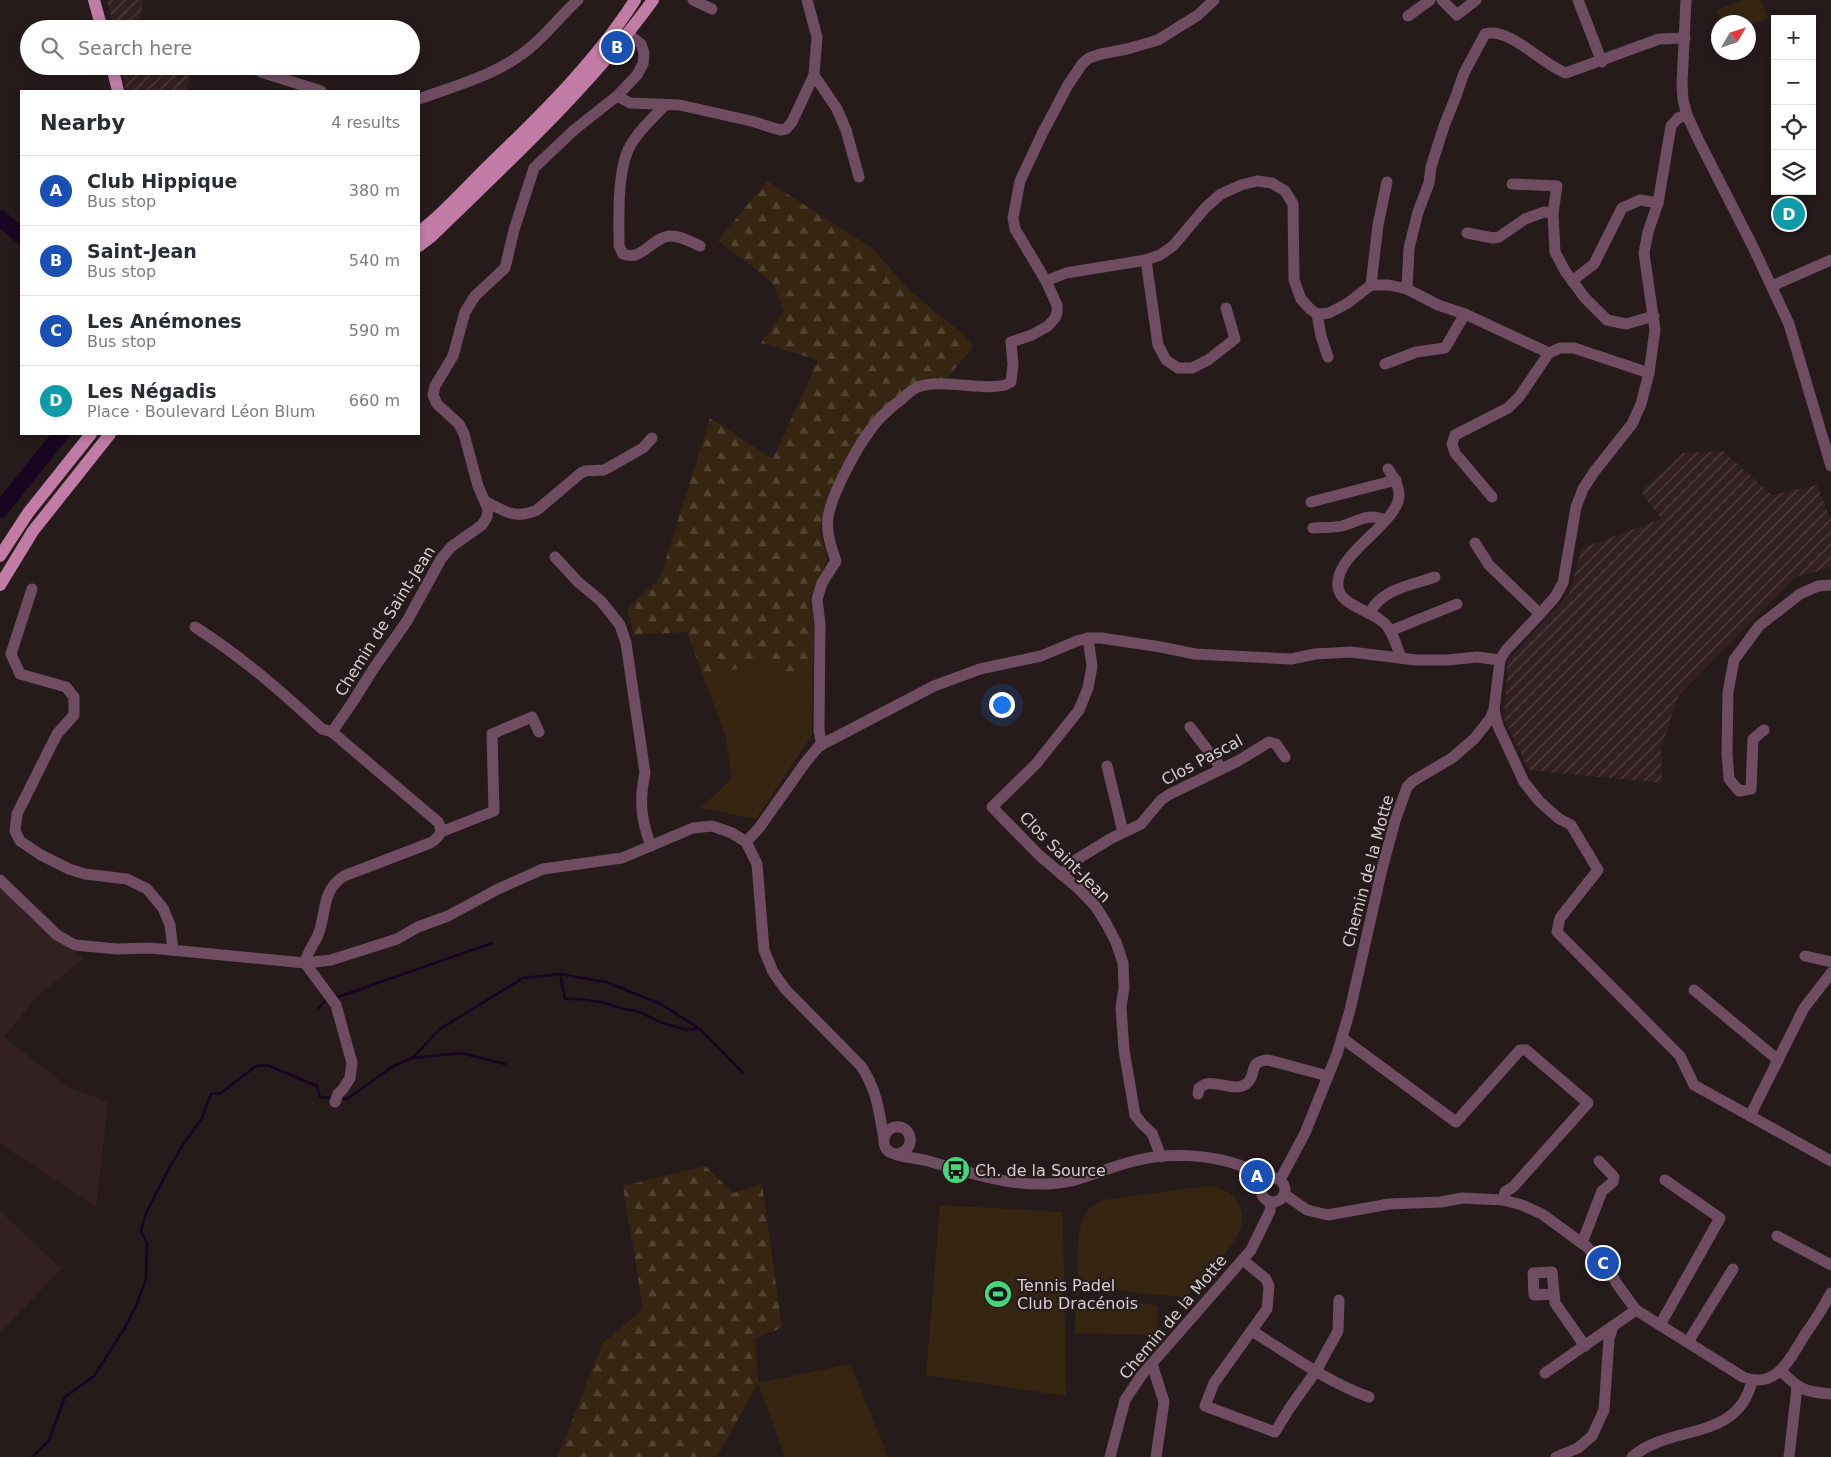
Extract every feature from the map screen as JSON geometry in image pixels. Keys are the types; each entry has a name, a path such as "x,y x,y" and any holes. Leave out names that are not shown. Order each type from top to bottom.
{"main road":[{"path":"94,0 100,20"},
{"path":"420,231 507,147 560,92 618,27 635,0"},
{"path":"420,245 515,156 628,34 653,0"},
{"path":"114,75 118,90"},
{"path":"0,556 28,513 90,435"},
{"path":"0,585 34,531 109,435"}],"street":[{"path":"420,99 485,75 509,63 531,48 578,0"},
{"path":"693,0 712,9"},
{"path":"617,96 630,103 680,105 724,114 780,130 786,129 792,122 814,75 817,36 807,0"},
{"path":"822,745 819,731 820,624 817,599 822,583 836,562 827,527 832,498 866,436 880,417 911,390 920,386 944,383 997,386 1008,385 1011,382 1013,364 1011,342 1032,335 1048,326 1057,313 1057,305 1046,281 1014,229 1013,218 1020,181 1043,132 1068,85 1082,64 1089,58 1158,40 1198,15 1214,0"},
{"path":"1408,16 1430,0"},
{"path":"1442,0 1458,14 1476,0"},
{"path":"1578,0 1602,62"},
{"path":"1686,0 1682,84 1683,100 1687,114 1789,324 1831,466"},
{"path":"1407,289 1409,248 1418,212 1429,183 1431,167 1464,73 1485,34 1491,32 1502,35 1524,47 1556,70 1566,73 1602,62 1659,40 1685,38"},
{"name":"Chemin de Saint-Jean","path":"332,732 407,621 441,559 451,547 482,525 487,517 488,509 472,467 464,434 459,424 437,404 433,395 435,386 453,356 466,312 475,296 505,268 514,230 534,168 574,130 617,96 637,74 643,64 644,53 641,44 628,34"},
{"path":"270,75 318,90"},
{"path":"814,75 837,109 846,130 859,177"},
{"path":"665,105 636,138 628,151 620,191 619,246 623,254 629,257 636,255 661,238 670,236 678,236 700,246"},
{"path":"746,842 759,828 805,763 822,745 934,686 980,669 1041,656 1088,638 1101,638 1195,654 1291,659 1315,654 1351,652 1416,660 1448,660 1477,657 1500,660 1506,650 1555,597 1563,583 1576,507 1583,489 1632,424 1641,404 1655,330 1644,253 1648,232 1658,204 1671,126 1678,118 1687,114"},
{"path":"1046,281 1066,273 1160,256 1173,246 1206,207 1221,194 1241,185 1257,181 1272,184 1285,191 1293,204 1294,280 1301,299 1317,314 1329,313 1348,303 1371,285 1389,285 1407,289 1438,305 1465,314 1549,353"},
{"path":"1371,285 1378,225 1386,182"},
{"path":"1512,184 1557,186 1553,213 1555,252 1565,271 1585,298 1607,320 1626,324 1654,316"},
{"path":"1572,281 1594,264 1622,208 1640,200 1658,204"},
{"path":"1467,233 1499,237 1525,219 1544,212 1553,213"},
{"path":"1146,260 1158,345 1166,360 1178,368 1192,368 1208,360 1234,339 1226,308"},
{"path":"1772,286 1831,260"},
{"path":"1317,314 1328,358"},
{"path":"1385,364 1416,352 1445,348 1465,314"},
{"path":"1492,497 1456,452 1452,444 1455,435 1508,408 1519,397 1549,353 1560,348 1574,348 1648,372"},
{"path":"485,500 511,514 529,514 537,510 581,473 604,470 644,448 652,438"},
{"path":"1388,470 1396,480 1399,497 1394,510 1344,563 1339,577 1338,590 1347,602 1374,615 1387,626 1401,658"},
{"path":"1312,502 1396,480"},
{"path":"1313,528 1341,526 1369,517 1379,517 1384,520"},
{"path":"1475,543 1489,565 1540,614"},
{"path":"555,557 578,582 602,601 620,625 626,643 645,773 641,793 642,818 651,846"},
{"path":"1370,613 1375,603 1391,592 1435,577"},
{"path":"1764,730 1753,739 1751,789 1739,791 1729,779 1727,754 1728,692 1734,660 1759,626 1800,594 1818,586 1831,585"},
{"path":"32,589 11,654 20,674 66,687 74,697 74,715 57,734 17,814 15,831 20,841 41,855 69,868 85,874 127,879 147,889 163,908 170,925 173,950"},
{"path":"1390,631 1457,604"},
{"path":"195,627 233,652 265,677 322,729 332,732 438,822 441,827 439,837 430,842 344,876 336,881 330,889 318,935 305,963"},
{"name":"Clos Saint-Jean","path":"1088,638 1092,666 1088,688 1079,710 1036,764 992,807 1039,855 1096,907 1116,942 1123,963 1124,988 1122,1007 1124,1050 1135,1114 1152,1133 1161,1157"},
{"name":"Chemin de la Motte","path":"1280,1180 1305,1133 1342,1038 1382,869 1407,786 1452,758 1479,733 1490,719 1494,710 1500,660"},
{"path":"1494,710 1498,726 1524,782 1558,818 1571,825 1598,870 1560,918 1558,932 1680,1056 1694,1085 1831,1161"},
{"path":"441,832 494,811 492,734 532,717 539,732"},
{"path":"1190,727 1222,769"},
{"name":"Clos Pascal","path":"1062,875 1071,863 1123,832 1141,824 1161,800 1170,794 1222,769 1269,742 1276,744 1284,757"},
{"path":"1106,766 1123,832"},
{"path":"0,880 56,935 75,945 117,949 173,950 305,963 331,960 397,939 418,927 448,916 498,889 543,869 622,858 693,828 712,826 732,833 746,842 757,864 764,950 773,972 786,990 861,1066 874,1089 886,1147 890,1152 956,1170 1004,1180 1042,1184 1081,1180 1134,1161 1161,1157 1202,1158 1225,1161 1244,1167 1265,1180"},
{"path":"1805,956 1831,962"},
{"path":"305,963 336,1005 352,1063 350,1078 337,1098"},
{"path":"1750,1116 1804,1008 1831,973"},
{"path":"1694,990 1778,1060"},
{"path":"1342,1038 1456,1122 1520,1050 1526,1050 1588,1102 1513,1186 1505,1192 1503,1200"},
{"path":"1198,1094 1199,1088 1207,1083 1239,1087 1246,1084 1252,1075 1254,1065 1260,1061 1268,1060 1328,1076"},
{"path":"879,1114 890,1124 908,1132 910,1142 918,1153 928,1161"},
{"path":"884,1138 888,1131 896,1127"},
{"path":"896,1154 905,1152 910,1142"},
{"path":"1582,1243 1602,1191 1613,1182 1614,1177 1599,1161"},
{"path":"1272,1177 1280,1180 1284,1184 1284,1194 1279,1200 1271,1202 1264,1198 1260,1191 1265,1180 1272,1177"},
{"path":"1660,1325 1720,1218 1665,1180"},
{"path":"1284,1194 1308,1210 1328,1215 1389,1204 1441,1202 1462,1198 1503,1200 1522,1206 1542,1214 1582,1243 1610,1272 1636,1310 1743,1377 1752,1380 1759,1381 1772,1377 1781,1371 1827,1309 1831,1292"},
{"name":"Chemin de la Motte","path":"1110,1457 1125,1400 1152,1364 1251,1250 1270,1211 1271,1202"},
{"path":"1778,1236 1831,1264"},
{"path":"1243,1260 1266,1279 1269,1286 1267,1309 1214,1383 1205,1406 1275,1432 1316,1371 1338,1331 1339,1300"},
{"path":"1688,1342 1733,1269"},
{"path":"1554,1294 1555,1303 1585,1346"},
{"path":"1545,1373 1636,1310"},
{"path":"1556,1457 1578,1448 1592,1436 1604,1410 1607,1386 1608,1338 1613,1326"},
{"path":"1252,1331 1316,1371 1353,1391 1369,1396"},
{"path":"1152,1364 1164,1402 1156,1457"},
{"path":"1781,1371 1797,1387 1811,1392 1831,1394"},
{"path":"1632,1457 1653,1444 1705,1428 1737,1412 1746,1398 1752,1380"},
{"path":"1789,1457 1797,1387"}],"shaded area":[{"path":"107,0 143,0 140,20 112,20"},
{"path":"123,75 191,75 185,90 126,90"},
{"path":"1723,451 1772,495 1817,485 1831,520 1831,568 1795,577 1679,695 1661,748 1662,783 1529,770 1504,719 1508,660 1569,594 1582,548 1661,519 1641,491 1683,453"},
{"path":"0,885 23,912 83,959 35,998 4,1037 70,1088 108,1102 96,1207 0,1144"},
{"path":"0,1211 61,1269 0,1333"}],"green space":[{"path":"1744,0 1761,0 1768,18 1756,22 1756,15 1718,15 1716,10"},
{"path":"767,181 872,248 912,293 963,334 973,347 946,379 913,385 863,434 829,493 820,531 828,561 810,597 814,625 814,657 790,682 766,660 704,679 687,632 634,635 627,609 660,578 710,418 773,459 818,360 761,343 784,311 773,284 718,241"},
{"path":"814,657 812,735 756,819 701,808 732,778 725,734 704,679 766,660"},
{"path":"705,1166 733,1193 762,1184 782,1328 755,1338 758,1383 717,1457 558,1457 602,1344 643,1309 623,1186"},
{"path":"1206,1186 1216,1187 1232,1195 1240,1208 1242,1222 1235,1240 1228,1250 1188,1296 1183,1299 1178,1296 1088,1286 1077,1277 1082,1222 1085,1214 1093,1205 1104,1200"},
{"name":"Tennis Padel Club Dracénois","path":"940,1205 1063,1212 1066,1396 926,1375"},
{"path":"1076,1298 1158,1305 1157,1335 1075,1333"},
{"path":"850,1364 887,1457 785,1457 758,1383"}],"waterway":[{"path":"0,218 20,235"},
{"path":"0,510 60,435"},
{"path":"335,998 492,943"},
{"path":"560,974 565,999 601,1002 640,1012 662,1023 684,1029 698,1029"},
{"path":"412,1058 440,1029 523,978 560,974 606,982 661,1004 700,1029 743,1073"},
{"path":"318,1008 327,1000"},
{"path":"340,1098 347,1099 392,1067 412,1058 461,1053 505,1064"},
{"path":"32,1457 49,1440 65,1397 94,1376 124,1329 136,1306 146,1279 147,1243 141,1231 146,1213 184,1143 201,1120 211,1094 221,1093 256,1066 267,1065 317,1086 320,1097 332,1098"}],"place":[{"name":"Saint-Jean","path":"617,47"},
{"name":"Les Négadis","path":"1789,214"},
{"name":"Ch. de la Source","path":"956,1170"},
{"name":"Club Hippique","path":"1257,1176"},
{"name":"Les Anémones","path":"1603,1263"},
{"name":"Tennis Padel Club Dracénois","path":"998,1294"}]}
